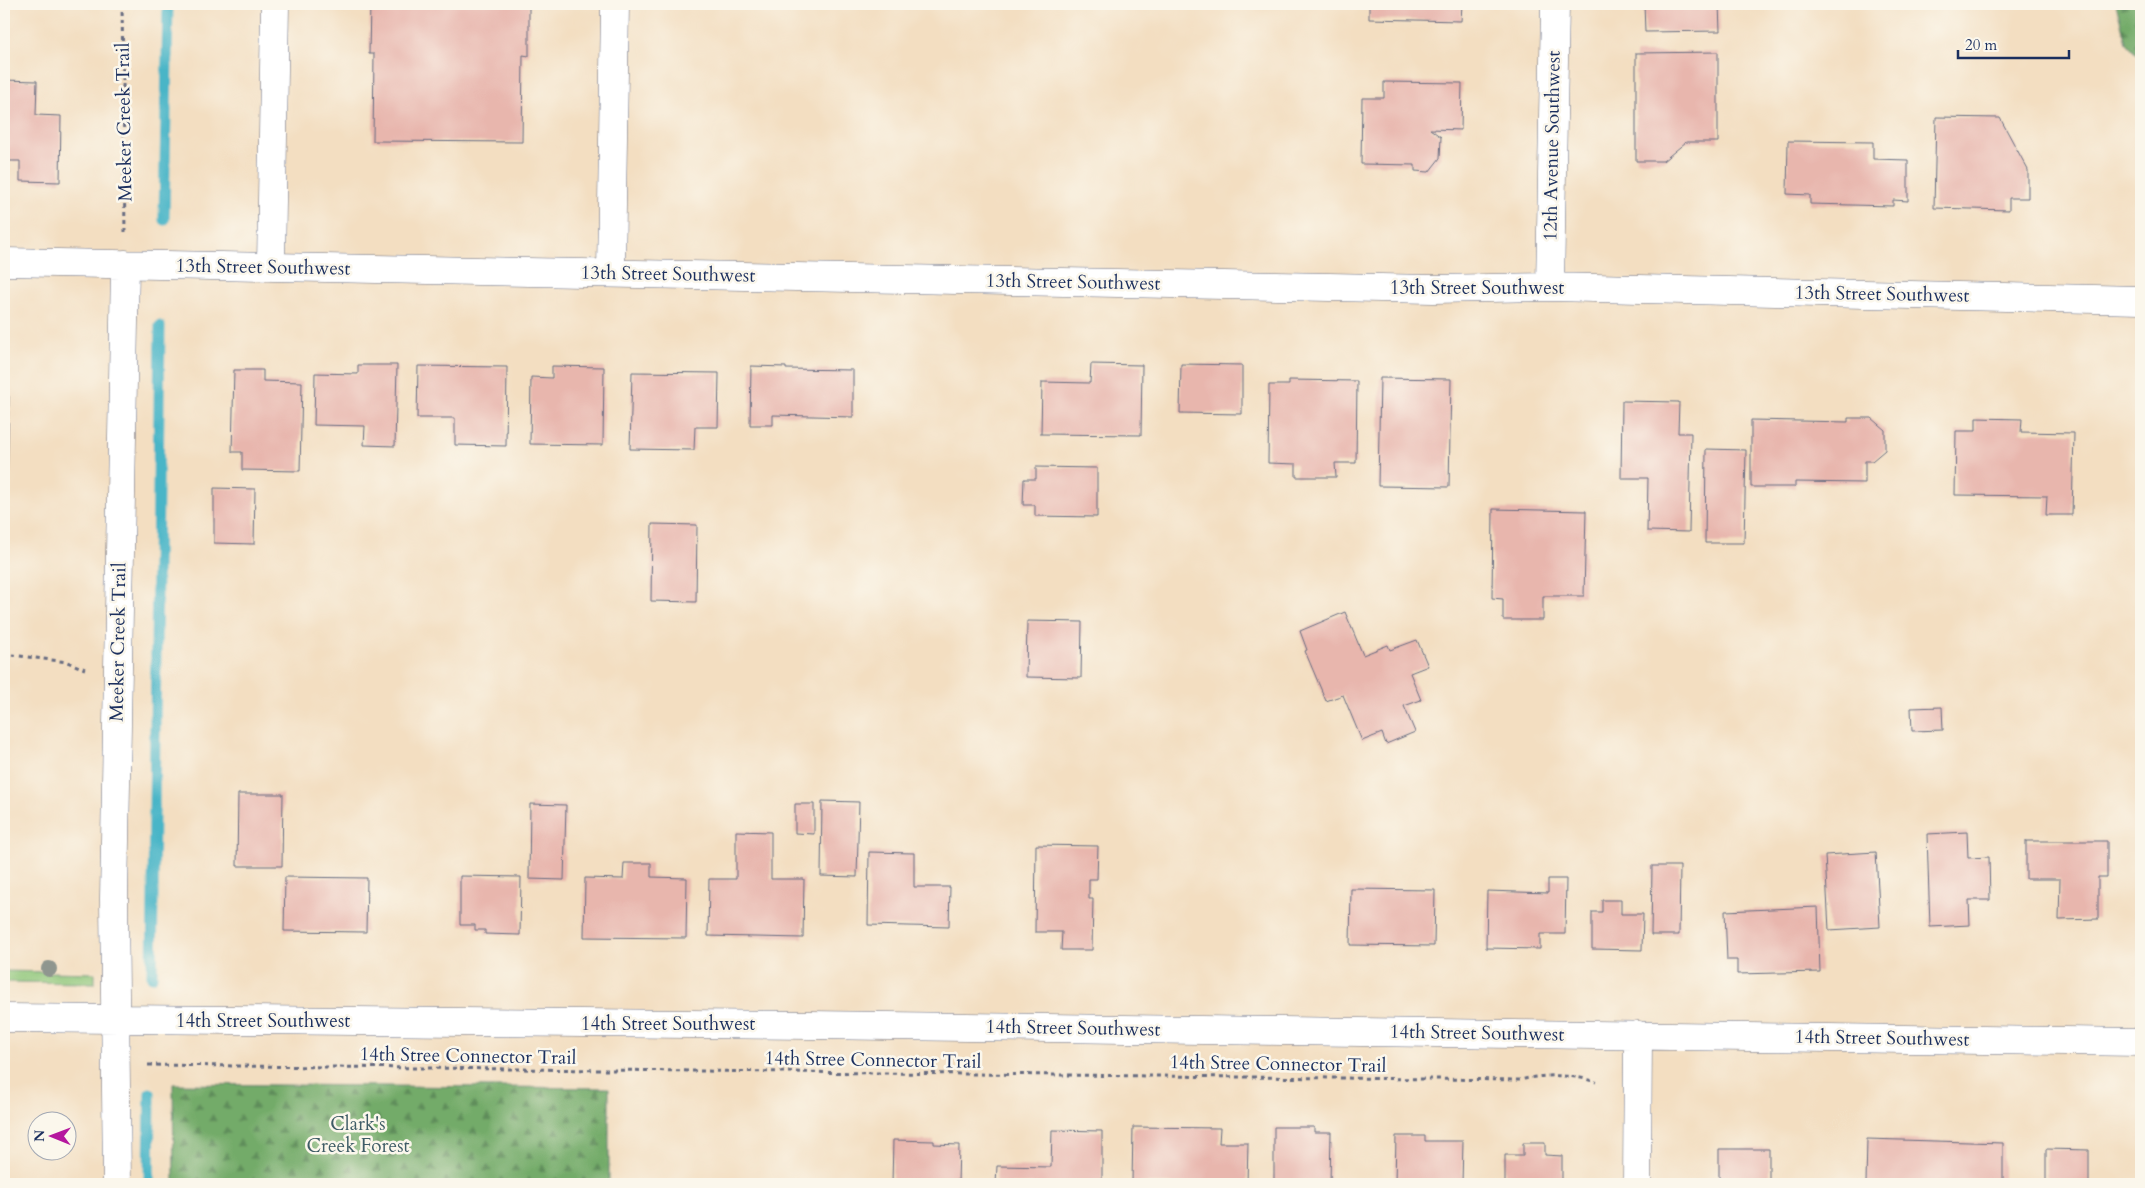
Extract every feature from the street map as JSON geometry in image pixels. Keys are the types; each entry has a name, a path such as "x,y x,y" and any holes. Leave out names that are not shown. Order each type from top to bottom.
{"street":[{"path":"271,267 275,4"},
{"path":"611,273 615,4"},
{"name":"12th Avenue Southwest","path":"1550,288 1555,4"},
{"name":"13th Street Southwest","path":"4,262 125,252 271,267 1433,289 1550,288 2141,300"},
{"name":"Meeker Creek Trail","path":"117,1184 114,899 125,252"},
{"name":"14th Street Southwest","path":"4,1018 810,1025 2141,1042"},
{"path":"1636,1184 1638,1035"}],"path":[{"name":"Meeker Creek Trail","path":"122,4 125,252"},
{"path":"4,654 67,662 118,683"},
{"name":"14th Stree Connector Trail","path":"148,1065 1520,1080 1535,1077 1582,1077 1596,1082"}],"green space":[{"path":"2116,4 2141,4 2141,59 2126,43"},
{"path":"4,971 95,973 95,983 4,982"},
{"name":"Clark's Creek Forest","path":"173,1084 609,1088 609,1184 174,1184"}],"building":[{"path":"370,4 529,4 529,56 523,55 522,142 373,141 374,54 369,54"},
{"path":"1369,4 1462,4 1461,21 1369,19"},
{"path":"1644,4 1719,4 1720,31 1645,32"},
{"path":"1718,52 1718,142 1686,142 1663,161 1636,161 1636,53"},
{"path":"4,80 37,81 36,115 61,116 60,182 20,181 20,161 4,161"},
{"path":"1384,82 1462,83 1461,130 1430,129 1441,137 1440,158 1429,172 1415,171 1415,165 1361,164 1362,98 1384,98"},
{"path":"1936,117 2000,118 2028,170 2028,198 2009,198 2009,210 1934,208"},
{"path":"1788,141 1873,142 1873,159 1908,160 1908,201 1893,200 1893,206 1810,204 1810,195 1787,194"},
{"path":"1091,364 1142,365 1141,435 1041,434 1042,382 1090,383"},
{"path":"1181,364 1242,365 1242,414 1180,413"},
{"path":"358,365 397,365 395,446 364,445 365,426 314,425 315,373 358,374"},
{"path":"418,366 507,367 506,446 455,445 455,418 417,418"},
{"path":"552,366 604,367 603,445 530,444 531,377 552,378"},
{"path":"751,366 786,367 786,369 853,370 853,417 773,415 773,425 750,425"},
{"path":"234,370 263,370 263,381 302,382 300,471 242,470 242,452 232,452"},
{"path":"632,372 719,373 718,427 695,427 694,450 630,449"},
{"path":"1380,378 1451,379 1449,487 1378,486"},
{"path":"1289,380 1357,381 1356,463 1335,463 1336,477 1296,477 1296,464 1268,463 1269,385 1289,385"},
{"path":"4,396 9,396 7,497 4,497"},
{"path":"1622,401 1679,402 1678,433 1691,433 1689,532 1647,531 1648,478 1621,478"},
{"path":"1848,418 1871,418 1885,430 1885,450 1872,461 1865,461 1865,483 1795,482 1795,487 1751,487 1751,420 1848,422"},
{"path":"1976,418 2022,419 2021,432 2074,433 2072,515 2046,515 2047,496 1955,495 1956,431 1976,431"},
{"path":"1706,449 1746,450 1744,543 1705,543"},
{"path":"1036,467 1097,468 1097,517 1035,516 1035,505 1023,505 1024,479 1036,479"},
{"path":"214,488 255,489 254,544 214,543"},
{"path":"1493,509 1586,511 1584,596 1543,596 1543,620 1503,620 1503,599 1492,598"},
{"path":"652,524 697,525 696,602 651,601"},
{"path":"1345,612 1363,655 1388,645 1390,650 1417,640 1428,666 1410,673 1421,700 1404,706 1415,732 1386,744 1382,733 1362,741 1343,695 1326,701 1305,651 1307,650 1300,631"},
{"path":"1027,621 1082,622 1081,678 1026,677"},
{"path":"1942,707 1943,730 1912,731 1911,708"},
{"path":"238,794 283,794 282,866 237,866"},
{"path":"822,801 859,802 857,877 821,876"},
{"path":"530,804 566,805 564,880 529,879"},
{"path":"795,804 814,804 814,834 795,833"},
{"path":"736,831 771,832 771,879 804,879 803,938 708,936 709,879 736,879"},
{"path":"1967,832 1968,858 1989,857 1990,900 1969,900 1970,925 1930,927 1927,834"},
{"path":"2136,835 2141,835 2141,923 2139,923"},
{"path":"2026,841 2107,841 2107,877 2098,877 2098,919 2059,920 2060,879 2026,879"},
{"path":"1036,845 1098,846 1097,879 1089,879 1089,899 1093,899 1092,950 1061,950 1062,932 1035,932"},
{"path":"869,852 914,853 914,887 950,887 949,927 868,925"},
{"path":"1876,852 1880,927 1829,930 1825,855"},
{"path":"624,863 651,863 651,877 687,878 686,938 584,937 585,878 623,879"},
{"path":"1652,866 1680,866 1679,935 1651,935"},
{"path":"460,876 521,877 520,935 485,934 485,930 475,930 475,925 460,925"},
{"path":"285,877 367,878 366,932 284,931"},
{"path":"1548,879 1566,879 1565,934 1540,934 1540,949 1486,948 1487,891 1548,893"},
{"path":"1351,889 1435,890 1434,946 1350,945"},
{"path":"1602,900 1621,900 1621,914 1643,914 1642,950 1592,949 1592,912 1602,912"},
{"path":"1818,907 1820,972 1737,974 1737,960 1727,960 1725,911"},
{"path":"1133,1127 1220,1128 1219,1143 1248,1143 1247,1184 1132,1183"},
{"path":"1274,1127 1314,1127 1314,1132 1331,1132 1330,1184 1274,1184"},
{"path":"1052,1130 1102,1131 1102,1184 996,1184 997,1166 1051,1167"},
{"path":"1396,1136 1425,1136 1425,1141 1463,1141 1462,1184 1395,1184"},
{"path":"1867,1139 2003,1143 2003,1184 1866,1184"},
{"path":"893,1140 934,1141 934,1144 959,1145 958,1184 892,1184"},
{"path":"1523,1143 1545,1143 1545,1155 1562,1156 1562,1184 1505,1184 1505,1155 1523,1155"},
{"path":"1719,1149 1769,1149 1769,1184 1719,1184"},
{"path":"2046,1149 2089,1150 2089,1184 2046,1184"}],"waterway":[{"path":"164,220 168,4"},
{"path":"152,977 160,326"},
{"path":"149,1184 150,1093"}]}
